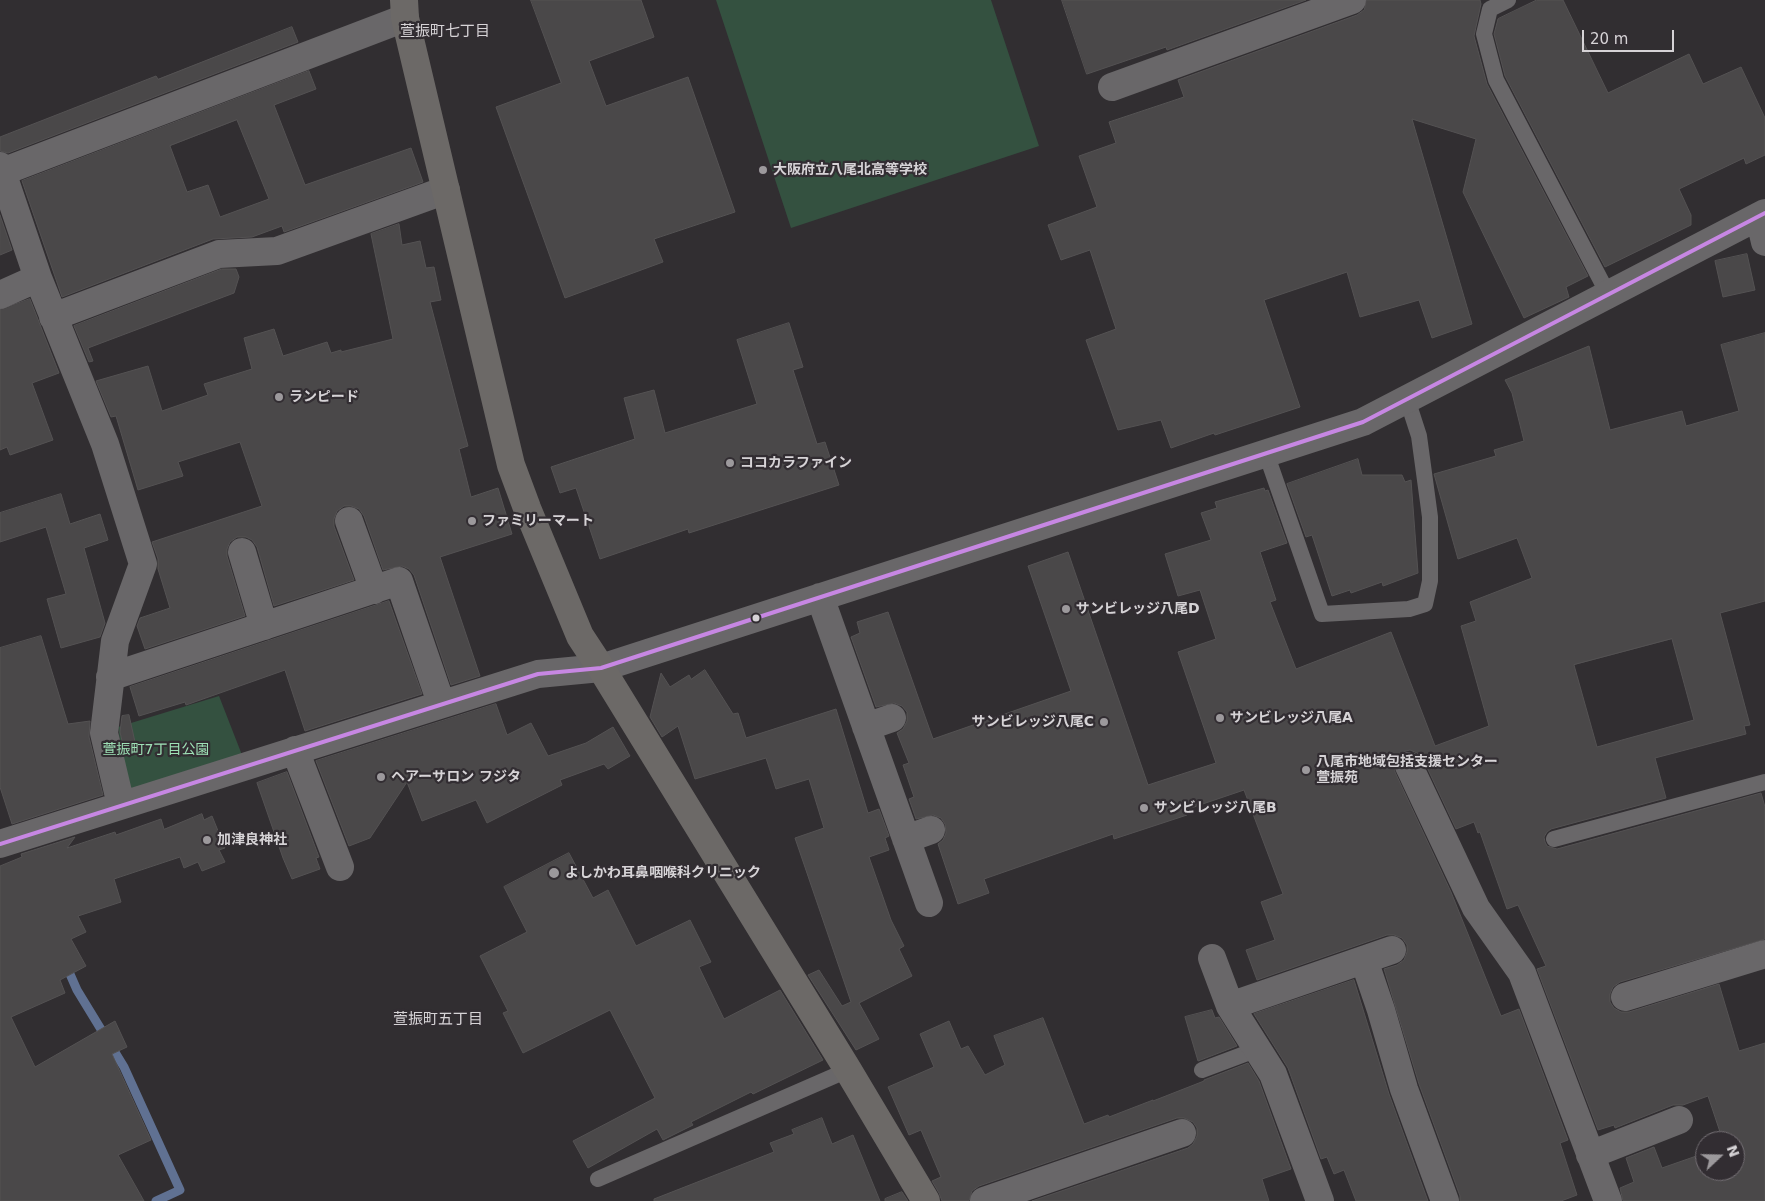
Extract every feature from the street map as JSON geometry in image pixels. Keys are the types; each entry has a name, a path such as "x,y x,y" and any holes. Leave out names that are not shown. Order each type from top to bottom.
{"street":[{"path":"1112,87 1352,0"},
{"path":"121,805 104,733 115,641 143,564 105,444 38,278 1,169 404,9 511,465 526,508 580,636 848,1070 926,1201"},
{"path":"53,317 219,254 277,252 446,190"},
{"path":"6,842 538,674 601,668 1362,422 1608,294 1763,224"},
{"path":"0,295 38,278"},
{"path":"349,521 374,590"},
{"path":"242,552 264,626"},
{"path":"110,677 399,581 442,703"},
{"path":"820,597 866,727 918,835 929,903"},
{"path":"866,727 892,718"},
{"path":"295,750 340,867"},
{"path":"1408,766 1476,908 1522,972 1608,1201"},
{"path":"1230,1006 1392,950"},
{"path":"1624,997 1765,954"},
{"path":"1212,958 1230,1006 1273,1074 1320,1201"},
{"path":"1364,960 1382,1010 1404,1089 1445,1201"},
{"path":"1590,1154 1679,1120"},
{"path":"984,1201 1182,1133"}],"lane":[{"path":"1508,0 1490,9 1484,34 1496,80 1608,294"},
{"path":"1266,453 1322,614 1410,609 1425,604 1430,581 1430,518 1419,436 1407,399"},
{"path":"1554,839 1765,782"},
{"path":"1202,1070 1258,1049"},
{"path":"598,1180 848,1070"}],"green space":[{"path":"716,0 991,0 1039,146 791,228"},
{"name":"萱振町7丁目公園","path":"219,696 242,755 128,794 118,727"}],"building":[{"path":"531,0 641,0 654,37 589,61 606,106 688,77 735,212 654,239 663,262 565,298 496,107 561,83"},
{"path":"1062,0 1306,0 1167,50 1166,47 1087,74"},
{"path":"1367,0 1480,0 1481,4 1474,36 1487,84 1588,276 1566,287 1569,297 1524,318 1463,192 1476,139 1412,119 1472,324 1432,338 1419,300 1360,317 1347,272 1264,300 1300,407 1171,448 1161,420 1118,430 1086,340 1116,329 1090,250 1061,260 1048,225 1097,207 1079,156 1116,143 1109,122 1184,97 1178,80 1357,15 1364,10"},
{"path":"1537,0 1563,0 1608,93 1689,54 1703,84 1741,67 1765,118 1765,155 1746,164 1744,158 1679,189 1691,215 1691,225 1605,267 1505,76 1494,34 1498,19"},
{"path":"292,27 298,42 8,153 0,151 0,137 156,76 158,79"},
{"path":"309,71 316,89 274,105 305,185 411,148 423,182 284,232 282,226 252,237 213,239 62,297 22,181","holes":["237,120 269,199 220,217 208,185 187,192 170,146"]},
{"path":"0,215 12,250 0,255"},
{"path":"399,224 402,245 420,241 426,268 434,267 441,300 430,302 468,446 459,449 471,497 498,488 512,534 440,557 480,676 451,685 414,575 409,569 402,566 383,570 364,516 359,509 351,506 344,506 337,511 334,526 354,580 274,606 257,547 252,540 246,537 237,537 230,542 227,556 245,616 145,649 137,626 140,618 170,608 152,542 262,506 240,442 178,462 183,476 138,490 116,416 111,417 96,381 148,366 162,411 208,395 204,384 252,369 244,338 274,329 283,356 327,342 331,353 393,339 371,234"},
{"path":"1747,254 1755,290 1723,297 1715,261"},
{"path":"222,269 236,269 239,277 234,293 88,348 93,361 89,362 74,326"},
{"path":"30,299 59,373 32,383 53,440 10,455 7,447 0,450 0,310"},
{"path":"789,323 803,367 793,370 817,444 825,442 839,485 689,533 688,529 600,559 576,488 560,493 551,467 635,439 624,398 654,390 665,433 757,404 737,340"},
{"path":"1765,333 1765,601 1720,613 1750,725 1744,726 1746,734 1655,758 1666,798 1551,829 1544,837 1547,846 1557,849 1761,793 1765,807 1765,939 1620,982 1613,987 1610,994 1610,1002 1614,1008 1621,1012 1629,1012 1719,984 1739,1051 1765,1043 1765,1201 1623,1201 1620,1188 1634,1182 1626,1158 1654,1147 1662,1168 1695,1156 1695,1181 1745,1181 1745,1131 1720,1131 1708,1096 1683,1105 1673,1105 1615,1128 1614,1125 1598,1130 1537,969 1546,966 1518,905 1507,909 1480,832 1478,833 1474,822 1456,829 1423,759 1417,753 1410,750 1402,752 1396,757 1394,764 1395,772 1451,892 1501,1016 1519,1009 1568,1140 1560,1143 1577,1195 1561,1201 1460,1201 1460,1196 1419,1084 1384,969 1397,965 1404,960 1407,945 1402,938 1387,935 1257,980 1246,950 1275,940 1261,902 1283,894 1244,790 1185,810 1187,815 1114,839 1113,834 984,879 989,893 958,904 938,844 943,840 946,833 945,824 941,818 933,815 916,819 909,799 914,797 903,765 909,763 897,733 903,729 907,721 907,712 902,706 894,703 876,707 851,637 860,633 857,622 888,612 933,739 1071,691 1028,566 1068,552 1148,785 1216,763 1178,652 1216,639 1200,590 1178,596 1165,554 1211,540 1201,513 1217,508 1215,502 1264,488 1265,491 1268,490 1287,543 1260,552 1276,600 1270,602 1296,669 1391,632 1435,746 1489,726 1461,626 1476,621 1470,602 1532,578 1517,538 1458,559 1434,474 1496,456 1494,450 1524,441 1512,393 1505,380 1589,346 1610,430 1682,411 1686,426 1739,411 1721,345","holes":["1672,639 1694,720 1597,747 1574,665"]},
{"path":"1358,459 1362,475 1402,475 1405,482 1411,480 1418,573 1383,586 1382,582 1351,593 1350,590 1332,596 1312,535 1306,537 1287,484"},
{"path":"61,494 70,524 100,514 108,540 84,548 105,623 100,637 61,648 47,599 66,594 46,527 0,542 0,513"},
{"path":"389,601 422,694 305,731 285,670 186,705 185,702 139,716 130,687"},
{"path":"41,636 68,724 90,721 89,737 103,795 12,824 0,787 0,648"},
{"path":"705,670 733,714 738,713 746,738 836,709 868,813 879,809 889,836 885,838 889,850 869,857 891,920 904,946 899,949 912,976 859,1003 879,1039 856,1050 808,975 819,970 842,1006 851,1002 795,838 824,828 809,779 776,789 766,758 695,779 678,726 662,737 650,717 661,673 670,687 689,675 691,679"},
{"path":"496,704 507,735 531,723 548,756 586,743 613,727 630,756 608,769 604,764 560,780 562,785 487,823 476,800 422,821 407,782 370,838 349,846 316,761"},
{"path":"129,715 135,742 123,745 120,732 122,716"},
{"path":"287,772 319,857 316,858 320,869 292,879 257,783"},
{"path":"202,814 204,820 212,816 225,848 219,850 225,862 202,871 198,862 184,868 180,857 114,879 121,902 78,916 86,932 71,939 86,966 60,980 65,993 11,1017 35,1067 115,1021 127,1047 112,1054 151,1140 118,1155 144,1201 0,1201 0,866 22,857 21,854 75,837 67,848 115,832 116,835 161,819 164,829"},
{"path":"569,853 593,898 608,890 636,946 690,920 711,962 699,967 724,1019 780,990 823,1060 753,1094 751,1092 691,1122 693,1125 663,1140 657,1129 588,1168 573,1141 655,1098 610,1010 523,1053 503,1013 508,1011 480,956 527,932 504,887"},
{"path":"1354,980 1389,1094 1428,1201 1356,1201 1344,1170 1334,1174 1327,1157 1321,1159 1288,1068 1254,1014"},
{"path":"1212,1010 1215,1018 1219,1017 1237,1046 1198,1061 1185,1017"},
{"path":"1043,1018 1084,1124 1153,1101 1248,1063 1259,1081 1291,1169 1262,1179 1269,1201 1032,1201 1188,1148 1193,1144 1197,1136 1197,1128 1193,1122 1184,1118 1177,1118 979,1186 972,1191 969,1201 942,1201 932,1181 941,1177 921,1130 909,1135 888,1087 934,1067 920,1034 949,1021 961,1049 968,1046 985,1075 1005,1065 994,1036"},
{"path":"822,1118 832,1144 853,1135 880,1201 654,1201 654,1199 774,1152 770,1143 794,1134 792,1130"},
{"path":"902,1192 908,1201 885,1201 885,1199"}],"waterway":[{"path":"66,965 77,990 124,1067 180,1190 156,1201"}],"transit line":[{"path":"0,844 538,674 601,668 1363,422 1765,213"}],"place":[{"name":"大阪府立八尾北高等学校","path":"763,170"},
{"name":"ランピード","path":"279,397"},
{"name":"ココカラファイン","path":"730,463"},
{"name":"ファミリーマート","path":"472,521"},
{"name":"サンビレッジ八尾D","path":"1066,609"},
{"name":"サンビレッジ八尾A","path":"1220,718"},
{"name":"サンビレッジ八尾C","path":"1104,722"},
{"name":"八尾市地域包括支援センター 萱振苑","path":"1306,770"},
{"name":"ヘアーサロン フジタ","path":"381,777"},
{"name":"サンビレッジ八尾B","path":"1144,808"},
{"name":"加津良神社","path":"207,840"},
{"name":"よしかわ耳鼻咽喉科クリニック","path":"554,873"}],"district":[{"name":"萱振町七丁目","path":"445,32"},
{"name":"萱振町五丁目","path":"438,1020"}]}
